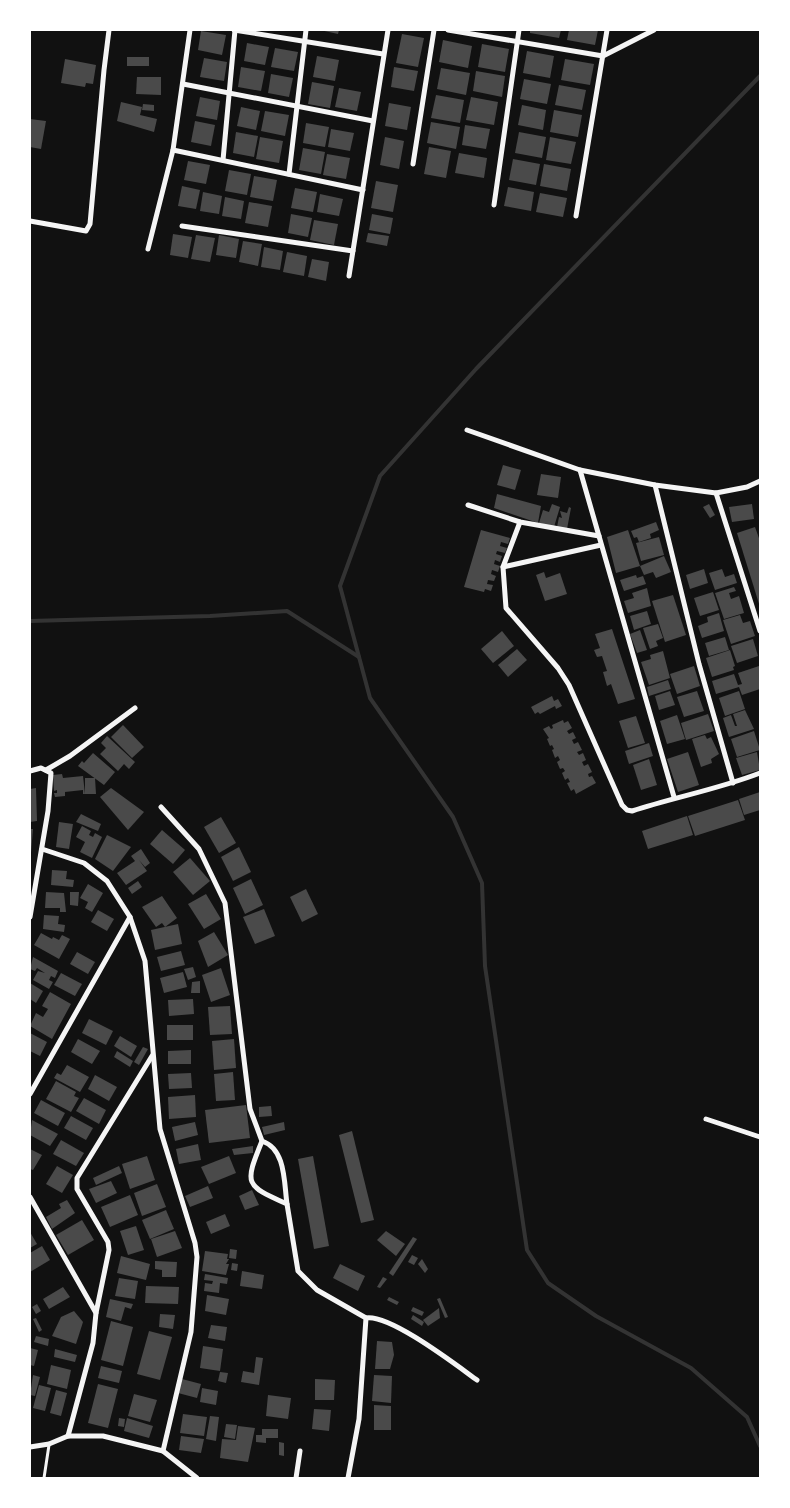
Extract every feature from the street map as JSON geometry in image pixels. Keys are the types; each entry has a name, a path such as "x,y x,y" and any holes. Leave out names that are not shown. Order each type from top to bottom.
{"street":[{"path":"30,221 86,231 90,224 109,30"},
{"path":"148,249 173,150 190,30"},
{"path":"223,160 235,30 383,54"},
{"path":"289,174 306,30"},
{"path":"350,276 388,30"},
{"path":"413,164 434,30"},
{"path":"448,30 603,56 654,30"},
{"path":"494,205 519,30"},
{"path":"576,216 607,30"},
{"path":"183,84 373,121"},
{"path":"173,150 363,190"},
{"path":"182,226 353,251"},
{"path":"467,430 580,470 655,484 716,493 747,487 760,481"},
{"path":"580,470 674,797"},
{"path":"655,484 699,664 733,784"},
{"path":"716,493 760,631"},
{"path":"468,505 520,522 599,536"},
{"path":"520,522 503,567 506,608 558,668 569,685 622,805 627,810 632,811 674,797 733,784 760,773"},
{"path":"503,567 601,545"},
{"path":"46,770 70,756 135,708"},
{"path":"30,771 40,768 50,773 48,811 30,917"},
{"path":"161,807 199,849 225,903 250,1109 262,1141 251,1168 251,1180 257,1190 287,1204"},
{"path":"42,849 84,863 107,880 130,917 145,961 160,1130 195,1242 197,1257 192,1332 163,1451"},
{"path":"30,1094 130,917"},
{"path":"68,1436 93,1343 96,1313 109,1250 108,1242 77,1189 77,1178 152,1056"},
{"path":"706,1119 760,1137"},
{"path":"262,1141 271,1144 279,1156 298,1270 318,1290 364,1315 366,1318 359,1419 348,1478"},
{"path":"30,1197 96,1313"},
{"path":"366,1318 373,1317 388,1323 434,1350 477,1380"},
{"path":"30,1447 49,1444 68,1436 103,1436 163,1451 197,1478"},
{"path":"296,1478 300,1451"}],"lane":[{"path":"44,1478 49,1444"}],"building":[{"path":"320,30 339,30 338,34"},
{"path":"530,30 561,30 559,38 530,33"},
{"path":"569,30 598,30 595,45 567,40"},
{"path":"201,31 226,35 222,55 198,50"},
{"path":"402,34 424,38 418,67 396,63"},
{"path":"443,40 472,46 468,68 439,62"},
{"path":"247,43 269,47 265,65 244,61"},
{"path":"482,44 509,49 505,72 478,67"},
{"path":"275,48 298,52 294,71 271,67"},
{"path":"527,51 554,56 550,78 523,73"},
{"path":"317,56 339,60 335,81 313,77"},
{"path":"127,57 149,57 149,66 127,66"},
{"path":"204,58 227,62 224,81 200,77"},
{"path":"65,59 96,65 93,84 86,83 85,87 61,83"},
{"path":"565,59 594,64 590,85 561,80"},
{"path":"241,67 265,71 261,91 238,87"},
{"path":"394,67 418,71 414,91 391,87"},
{"path":"441,68 470,73 466,95 437,89"},
{"path":"476,71 505,76 502,97 473,91"},
{"path":"271,74 293,78 289,97 268,93"},
{"path":"137,77 161,77 161,95 136,94"},
{"path":"524,79 551,84 547,104 520,99"},
{"path":"312,82 334,86 330,108 308,104"},
{"path":"559,85 586,90 582,110 555,105"},
{"path":"339,88 361,92 357,111 335,107"},
{"path":"436,95 464,100 460,123 431,118"},
{"path":"200,97 220,101 217,120 196,116"},
{"path":"471,97 498,102 494,125 466,120"},
{"path":"121,102 142,107 140,115 157,119 154,132 117,121"},
{"path":"389,103 411,107 407,130 385,126"},
{"path":"143,104 154,105 154,111 142,110"},
{"path":"522,105 546,110 543,130 518,125"},
{"path":"241,107 260,111 256,130 237,126"},
{"path":"554,110 582,115 578,137 550,132"},
{"path":"265,111 289,115 285,136 261,131"},
{"path":"30,119 46,121 41,149 30,147"},
{"path":"195,121 215,125 211,146 191,142"},
{"path":"431,122 460,127 456,149 427,143"},
{"path":"306,123 329,127 325,147 303,143"},
{"path":"465,125 490,129 486,149 462,145"},
{"path":"331,129 354,133 350,151 328,147"},
{"path":"236,132 258,136 254,157 233,153"},
{"path":"519,132 546,137 542,158 515,153"},
{"path":"260,137 283,141 279,163 256,159"},
{"path":"385,137 404,141 399,169 380,165"},
{"path":"550,137 576,142 571,164 546,160"},
{"path":"429,147 451,151 446,178 424,174"},
{"path":"303,148 325,152 321,174 299,170"},
{"path":"459,153 487,158 484,178 455,173"},
{"path":"327,154 350,158 346,179 323,175"},
{"path":"513,159 540,164 536,185 509,180"},
{"path":"188,161 210,165 206,184 184,180"},
{"path":"544,164 571,169 567,191 540,186"},
{"path":"229,170 251,174 247,195 225,191"},
{"path":"254,176 277,180 273,201 250,197"},
{"path":"376,181 398,185 393,212 371,208"},
{"path":"182,186 200,190 196,209 178,206"},
{"path":"508,187 534,192 531,211 504,206"},
{"path":"295,188 317,192 313,212 291,208"},
{"path":"203,192 222,196 219,214 200,211"},
{"path":"540,193 567,198 563,217 536,212"},
{"path":"320,194 343,199 339,216 317,212"},
{"path":"225,197 244,201 241,219 222,216"},
{"path":"249,202 272,206 268,227 245,223"},
{"path":"291,214 312,218 308,237 288,233"},
{"path":"372,214 393,218 390,234 369,230"},
{"path":"314,220 338,224 334,245 310,240"},
{"path":"368,233 389,236 387,246 366,242"},
{"path":"173,234 192,237 188,258 170,255"},
{"path":"196,235 215,238 210,262 191,259"},
{"path":"219,235 239,239 236,258 216,255"},
{"path":"243,241 262,244 258,266 239,262"},
{"path":"264,247 283,251 280,270 261,267"},
{"path":"287,252 307,256 304,276 283,272"},
{"path":"312,259 329,262 326,281 308,277"},
{"path":"503,465 521,470 515,490 497,485"},
{"path":"541,474 561,477 558,498 537,495"},
{"path":"497,494 541,506 538,523 494,508"},
{"path":"552,504 560,507 554,527 539,523 543,510 549,512"},
{"path":"709,504 715,515 710,518 703,507"},
{"path":"752,504 754,519 732,522 729,507"},
{"path":"569,507 571,508 567,529 557,527 559,517 562,518 560,511 567,513"},
{"path":"656,522 659,530 650,534 651,538 639,542 637,537 634,538 631,531"},
{"path":"755,527 760,541 760,607 737,533"},
{"path":"481,530 510,538 508,544 501,542 500,546 507,548 505,553 497,551 496,554 502,556 500,562 495,560 494,564 500,566 498,572 492,570 491,574 496,576 494,581 488,580 487,584 493,585 491,591 485,589 484,592 464,587"},
{"path":"628,530 640,566 616,573 607,537"},
{"path":"659,537 664,555 641,561 636,543"},
{"path":"664,556 671,572 656,578 653,572 644,575 640,566"},
{"path":"704,569 708,583 690,589 686,575"},
{"path":"722,569 725,577 734,574 737,583 715,590 709,573"},
{"path":"544,572 546,578 560,573 567,594 545,601 536,575"},
{"path":"636,575 637,578 643,576 646,584 624,591 620,580"},
{"path":"734,587 736,591 729,593 731,599 739,596 744,613 724,619 715,593"},
{"path":"647,588 651,606 628,613 624,601 634,598 632,593"},
{"path":"713,592 719,610 700,616 694,598"},
{"path":"673,595 686,635 665,642 652,601"},
{"path":"647,611 651,624 634,630 630,616"},
{"path":"719,613 724,631 702,638 698,626 708,622 707,617"},
{"path":"740,615 743,623 750,621 755,636 731,644 723,620"},
{"path":"658,624 663,638 656,641 658,646 650,649 643,628"},
{"path":"612,629 635,699 618,704 611,684 607,686 603,672 607,671 602,656 597,657 594,650 600,648 595,634"},
{"path":"640,630 647,650 637,653 630,634"},
{"path":"502,631 514,646 493,663 481,649"},
{"path":"725,637 729,650 709,656 705,643"},
{"path":"753,639 758,656 737,663 731,646"},
{"path":"517,649 527,660 508,677 498,665"},
{"path":"730,650 735,666 733,667 734,670 712,677 706,658"},
{"path":"663,651 670,678 649,685 641,662 651,659 650,655"},
{"path":"694,666 700,686 677,694 670,674"},
{"path":"759,666 760,689 742,695 739,687 716,694 712,681 734,674 738,685 742,684 738,673"},
{"path":"668,680 671,689 649,696 647,687"},
{"path":"670,691 675,705 659,710 655,696"},
{"path":"697,691 704,711 684,717 677,697"},
{"path":"739,691 745,709 725,716 719,698"},
{"path":"552,696 554,701 558,699 562,706 556,709 555,706 540,714 538,712 535,714 531,707"},
{"path":"745,710 754,729 729,737 723,718 731,715 735,726 737,726 733,714"},
{"path":"708,714 714,731 686,740 681,723"},
{"path":"677,715 685,739 667,744 660,721"},
{"path":"636,716 645,743 628,748 619,721"},
{"path":"563,720 564,723 568,721 572,728 567,731 569,734 573,732 576,738 572,740 574,744 578,742 582,750 577,752 579,755 583,753 586,760 582,762 584,766 588,764 592,772 588,774 589,777 592,776 596,783 576,794 574,789 571,791 567,783 570,782 568,778 565,780 562,773 565,771 563,768 560,769 557,762 560,760 558,756 555,758 552,750 554,749 552,745 550,746 547,739 549,738 543,729 549,726 551,729 553,728 552,725"},
{"path":"123,725 144,747 132,758 111,737"},
{"path":"754,731 760,750 737,757 731,739"},
{"path":"705,735 707,739 711,737 719,754 711,759 712,763 701,767 692,739"},
{"path":"107,736 135,762 129,769 124,764 118,771 100,754 106,748 101,743"},
{"path":"649,743 653,756 629,764 625,751"},
{"path":"688,752 699,785 678,792 667,759"},
{"path":"757,752 760,770 742,775 736,758"},
{"path":"93,753 115,772 104,785 78,766 82,761 84,763"},
{"path":"649,759 657,785 641,790 633,765"},
{"path":"62,774 63,778 83,776 85,794 83,794 83,790 65,792 65,796 55,797 54,793 57,793 57,790 54,791 53,775"},
{"path":"85,778 95,778 96,794 85,794"},
{"path":"36,788 37,821 30,822 30,789"},
{"path":"111,788 144,812 128,830 100,797"},
{"path":"760,792 760,810 744,815 739,799"},
{"path":"738,800 745,820 695,836 688,816"},
{"path":"81,814 101,824 98,831 76,822"},
{"path":"687,816 693,835 648,849 642,831"},
{"path":"221,817 236,843 219,853 204,827"},
{"path":"59,822 73,824 69,849 56,847"},
{"path":"82,826 91,831 89,835 93,837 95,833 102,837 92,858 80,852 85,842 76,837"},
{"path":"30,829 33,829 31,853 30,853"},
{"path":"162,830 185,850 173,864 150,844"},
{"path":"107,835 131,847 113,871 95,859"},
{"path":"239,847 251,872 233,881 221,857"},
{"path":"141,849 150,863 145,867 139,860 147,871 126,885 117,873 135,861 131,856"},
{"path":"190,858 210,881 193,895 173,872"},
{"path":"52,870 67,871 66,879 74,880 73,887 51,885"},
{"path":"251,879 263,905 245,914 233,888"},
{"path":"138,881 142,887 132,894 128,888"},
{"path":"88,884 103,893 92,912 85,908 88,902 80,898"},
{"path":"306,889 318,914 302,922 290,897"},
{"path":"46,892 64,893 66,912 60,912 60,908 45,908"},
{"path":"70,892 79,892 78,906 70,905"},
{"path":"206,894 221,919 204,929 188,904"},
{"path":"162,896 177,918 165,927 162,923 156,927 142,907"},
{"path":"264,909 275,936 255,944 243,917"},
{"path":"98,910 114,919 107,931 91,922"},
{"path":"44,915 59,916 58,924 65,925 64,932 43,929"},
{"path":"178,924 182,944 155,950 151,930"},
{"path":"214,932 228,955 208,967 198,941"},
{"path":"41,933 52,939 53,937 59,940 62,935 70,939 59,959 34,945"},
{"path":"181,951 185,965 161,971 157,957"},
{"path":"77,952 95,962 88,974 70,964"},
{"path":"33,957 58,971 55,978 51,976 49,980 53,982 49,989 33,980 38,971 45,973 37,968 35,971 30,969"},
{"path":"193,967 196,977 188,980 184,969"},
{"path":"221,968 230,995 211,1002 202,975"},
{"path":"183,972 187,987 164,993 160,978"},
{"path":"61,973 82,984 75,996 54,985"},
{"path":"200,981 200,993 191,993 192,982"},
{"path":"30,983 43,991 36,1003 30,999"},
{"path":"50,992 71,1004 52,1039 30,1026 36,1013 43,1017 48,1009 42,1006"},
{"path":"193,999 194,1014 169,1016 168,1000"},
{"path":"230,1006 232,1034 210,1035 208,1007"},
{"path":"89,1019 113,1031 106,1045 82,1033"},
{"path":"167,1025 193,1025 193,1040 167,1040"},
{"path":"30,1033 47,1042 40,1056 30,1051"},
{"path":"120,1036 137,1046 131,1057 114,1046"},
{"path":"78,1039 100,1051 92,1064 71,1052"},
{"path":"234,1039 236,1068 214,1070 212,1041"},
{"path":"143,1047 148,1049 139,1065 134,1062"},
{"path":"191,1050 191,1064 168,1064 168,1051"},
{"path":"117,1051 133,1061 130,1067 114,1057"},
{"path":"67,1065 89,1077 80,1092 54,1078 57,1073 61,1075"},
{"path":"233,1072 235,1100 216,1101 214,1074"},
{"path":"191,1073 192,1088 169,1089 168,1074"},
{"path":"95,1075 117,1087 109,1101 88,1089"},
{"path":"56,1081 76,1092 74,1096 79,1098 71,1112 46,1099"},
{"path":"195,1095 196,1117 169,1119 168,1097"},
{"path":"84,1098 106,1110 99,1124 76,1111"},
{"path":"41,1100 65,1113 58,1126 34,1113"},
{"path":"246,1105 250,1138 209,1143 205,1110"},
{"path":"271,1106 272,1116 259,1117 259,1107"},
{"path":"71,1116 93,1128 86,1140 64,1128"},
{"path":"32,1120 58,1134 50,1146 30,1135"},
{"path":"195,1122 198,1135 175,1141 172,1127"},
{"path":"284,1122 285,1130 264,1135 262,1127"},
{"path":"352,1131 374,1220 361,1223 339,1135"},
{"path":"61,1140 84,1153 76,1166 53,1154"},
{"path":"198,1144 201,1160 179,1164 176,1149"},
{"path":"253,1146 253,1153 234,1155 232,1149"},
{"path":"30,1149 42,1155 33,1170 30,1169"},
{"path":"147,1156 155,1180 130,1189 122,1164"},
{"path":"229,1156 236,1173 209,1184 201,1167"},
{"path":"313,1156 329,1246 314,1249 298,1159"},
{"path":"57,1166 73,1175 62,1193 46,1184"},
{"path":"119,1166 122,1173 96,1185 93,1178"},
{"path":"111,1181 117,1193 96,1203 89,1189"},
{"path":"157,1184 166,1207 142,1216 134,1193"},
{"path":"208,1186 213,1198 190,1207 185,1196"},
{"path":"252,1190 259,1205 245,1210 239,1196"},
{"path":"130,1195 138,1215 110,1227 101,1207"},
{"path":"67,1200 75,1213 52,1229 46,1217 61,1208 59,1204"},
{"path":"166,1210 174,1229 150,1239 142,1220"},
{"path":"225,1214 230,1226 211,1234 206,1222"},
{"path":"82,1220 94,1240 68,1255 56,1235"},
{"path":"136,1226 144,1250 128,1255 120,1231"},
{"path":"175,1231 182,1248 157,1257 151,1239"},
{"path":"386,1231 405,1244 396,1256 377,1240"},
{"path":"30,1232 37,1244 30,1248"},
{"path":"413,1237 417,1239 393,1276 389,1273"},
{"path":"42,1246 50,1260 30,1272 30,1253"},
{"path":"230,1249 237,1250 236,1259 229,1258"},
{"path":"205,1251 228,1254 227,1259 229,1259 226,1264 229,1264 226,1275 202,1271"},
{"path":"412,1255 418,1258 414,1265 408,1262"},
{"path":"121,1256 150,1264 146,1280 117,1273"},
{"path":"422,1259 428,1269 425,1273 418,1264"},
{"path":"155,1261 177,1262 176,1277 162,1277 162,1270 155,1269"},
{"path":"232,1263 238,1264 237,1271 231,1270"},
{"path":"340,1264 365,1276 358,1291 333,1278"},
{"path":"242,1271 264,1275 262,1289 240,1286"},
{"path":"205,1274 228,1278 227,1284 220,1283 219,1293 204,1291 205,1283 212,1284 213,1281 204,1280"},
{"path":"383,1277 387,1279 380,1288 377,1287"},
{"path":"119,1278 138,1281 135,1299 115,1296"},
{"path":"146,1286 179,1287 178,1304 145,1303"},
{"path":"63,1287 70,1297 49,1309 43,1299"},
{"path":"207,1295 229,1299 226,1315 205,1311"},
{"path":"389,1297 399,1302 397,1305 387,1300"},
{"path":"440,1298 448,1317 445,1318 437,1299"},
{"path":"110,1299 133,1304 131,1309 125,1307 121,1321 106,1317"},
{"path":"37,1304 41,1311 36,1314 32,1307"},
{"path":"413,1307 424,1312 422,1316 411,1311"},
{"path":"439,1308 440,1318 428,1326 423,1320"},
{"path":"74,1311 83,1322 76,1344 52,1336 61,1317"},
{"path":"160,1314 175,1315 173,1329 159,1327"},
{"path":"413,1315 424,1322 422,1326 411,1319"},
{"path":"36,1318 42,1330 39,1332 33,1319"},
{"path":"111,1321 133,1327 123,1366 101,1360"},
{"path":"211,1325 227,1327 225,1341 208,1338"},
{"path":"149,1331 172,1337 160,1380 137,1374"},
{"path":"36,1336 49,1339 48,1346 34,1342"},
{"path":"377,1341 392,1342 394,1355 390,1369 375,1369"},
{"path":"203,1346 223,1349 220,1371 200,1368"},
{"path":"30,1348 38,1350 34,1366 30,1365"},
{"path":"55,1349 77,1355 75,1362 54,1357"},
{"path":"256,1357 263,1358 259,1385 241,1382 243,1371 254,1373"},
{"path":"51,1365 71,1370 67,1389 47,1384"},
{"path":"101,1366 122,1371 119,1383 98,1378"},
{"path":"220,1372 228,1373 226,1383 218,1381"},
{"path":"33,1375 40,1377 35,1396 30,1395"},
{"path":"374,1375 392,1376 391,1403 372,1401"},
{"path":"182,1379 201,1384 197,1398 178,1393"},
{"path":"315,1379 335,1380 334,1400 315,1400"},
{"path":"98,1384 118,1389 108,1428 88,1423"},
{"path":"39,1385 51,1388 45,1411 33,1408"},
{"path":"202,1388 218,1391 216,1405 200,1402"},
{"path":"56,1390 67,1393 61,1416 50,1413"},
{"path":"134,1394 157,1400 150,1422 128,1416"},
{"path":"268,1395 291,1398 288,1419 266,1416"},
{"path":"374,1405 391,1406 391,1430 374,1430"},
{"path":"314,1409 331,1410 329,1431 312,1429"},
{"path":"183,1414 207,1417 204,1436 180,1433"},
{"path":"210,1416 219,1417 216,1441 206,1439"},
{"path":"119,1418 125,1419 124,1427 118,1426"},
{"path":"127,1418 153,1426 149,1438 124,1431"},
{"path":"226,1424 237,1425 235,1439 224,1437"},
{"path":"238,1426 255,1428 248,1462 220,1458 222,1439 236,1440"},
{"path":"262,1429 278,1429 278,1438 266,1438 266,1443 256,1442 256,1435 262,1435"},
{"path":"181,1436 204,1439 201,1453 179,1450"},
{"path":"279,1442 284,1443 284,1456 279,1455"}],"waterway":[{"path":"760,76 476,369 380,476 340,586 370,698 453,817 482,883 485,966 527,1250 548,1283 596,1316 691,1368 747,1417 760,1446"},
{"path":"30,621 210,616 287,611 359,657"}]}
